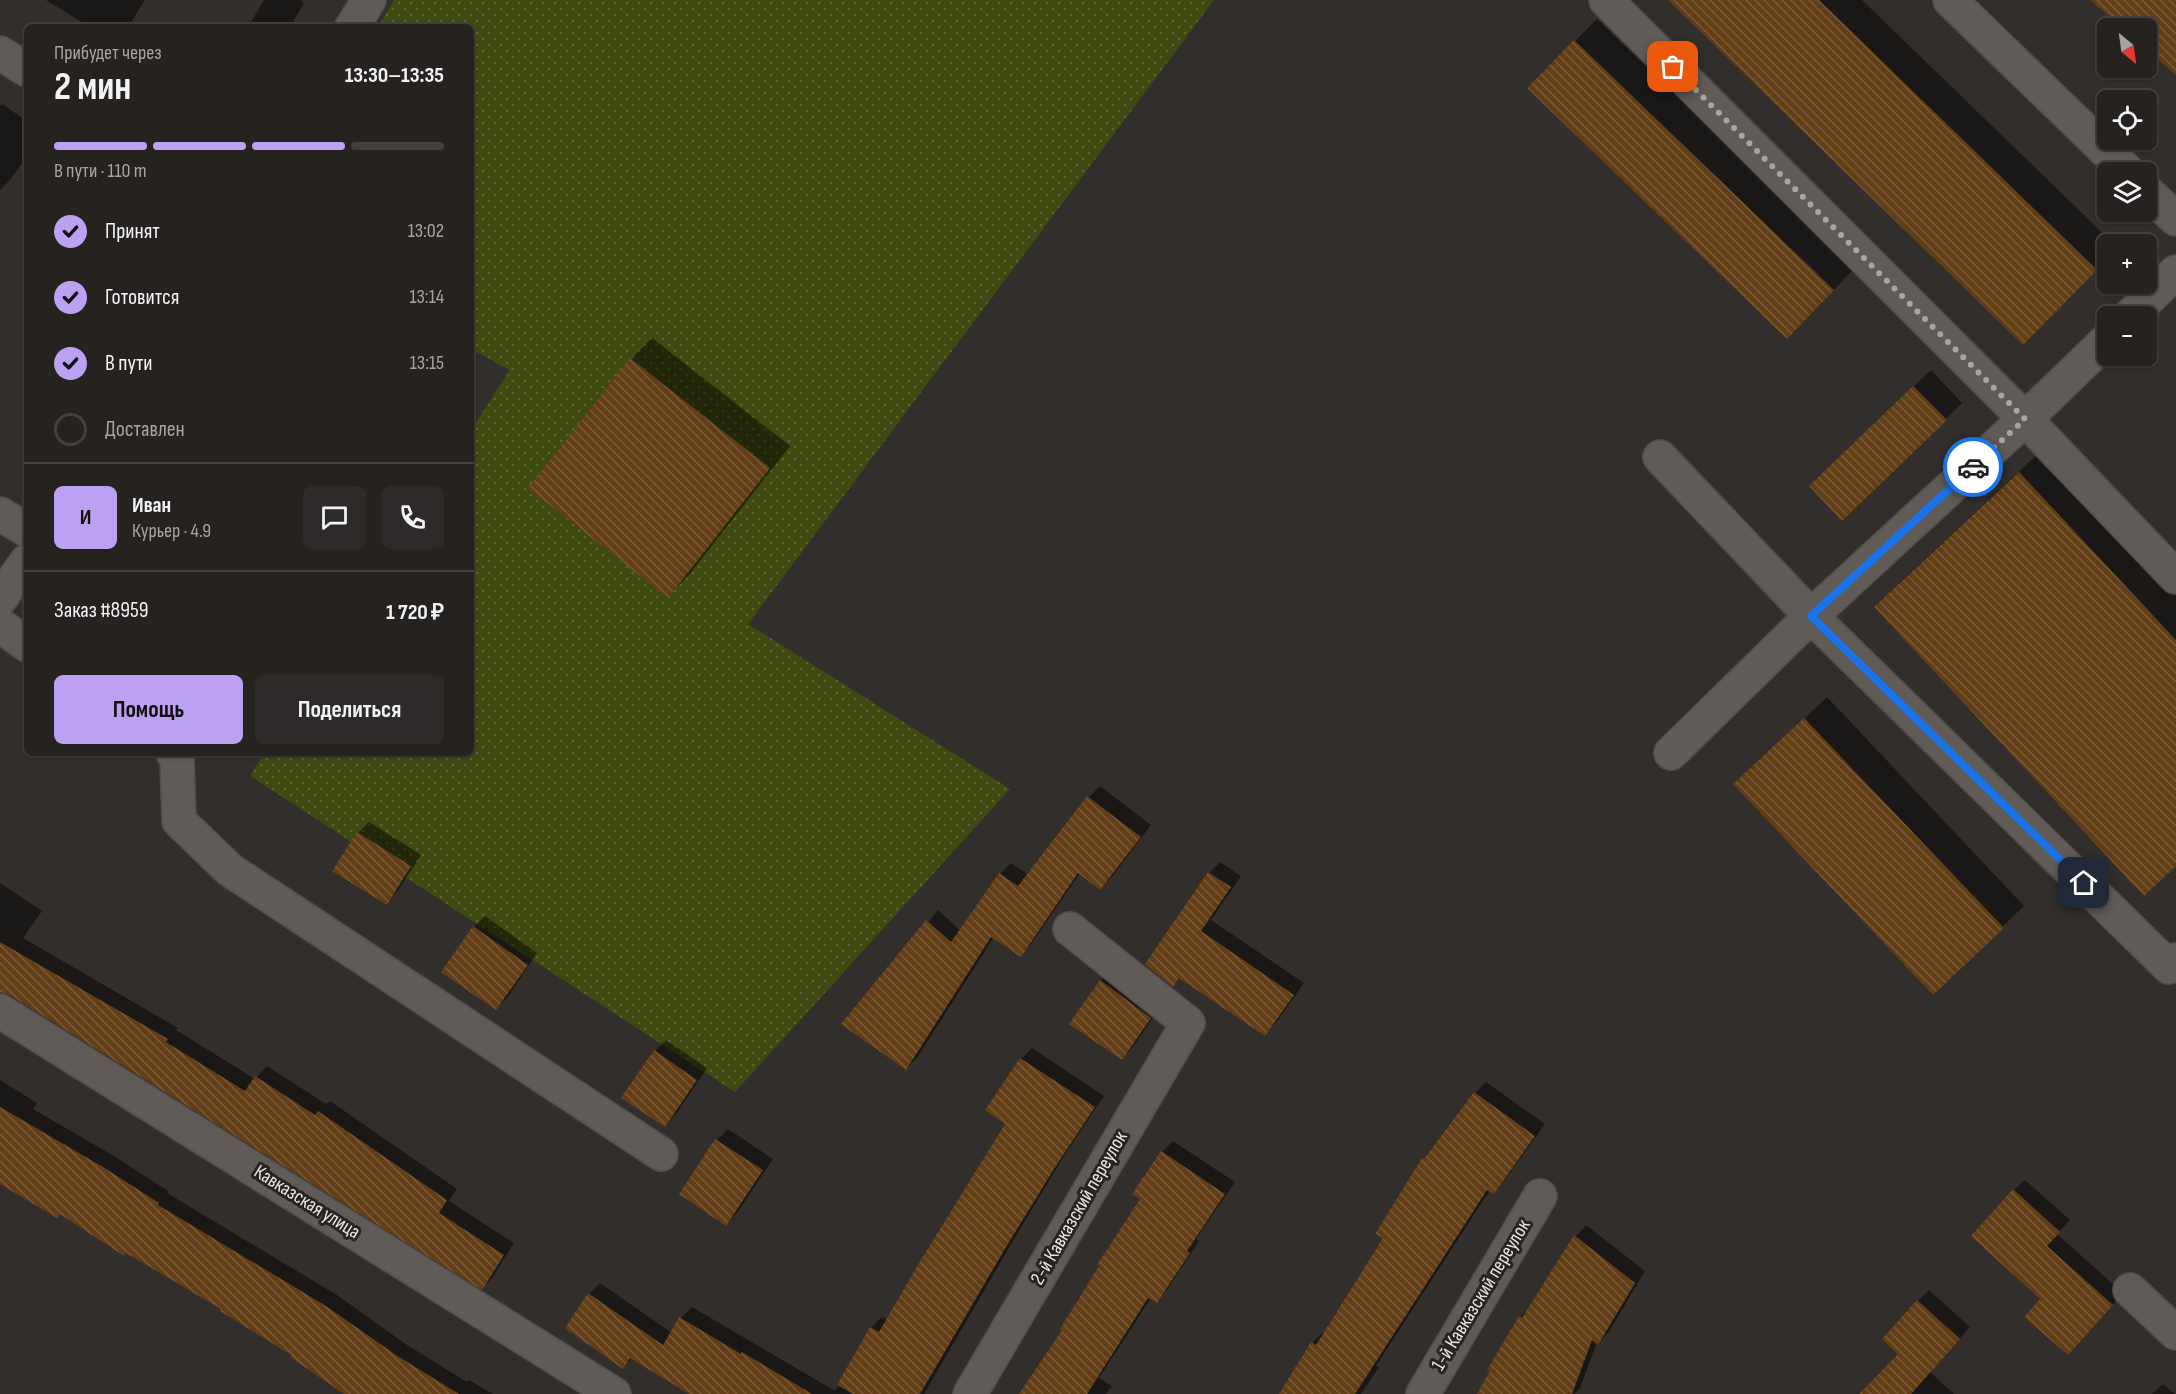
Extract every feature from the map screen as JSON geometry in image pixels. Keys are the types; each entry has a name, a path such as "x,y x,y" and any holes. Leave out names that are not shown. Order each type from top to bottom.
{"street":[{"path":"354,24 369,0"},
{"path":"1606,0 2025,419 2176,577"},
{"path":"1950,0 2118,162"},
{"path":"0,53 24,68"},
{"path":"2157,201 2176,219"},
{"path":"2140,306 2176,272"},
{"path":"1671,753 1811,616 2097,350"},
{"path":"1660,457 1811,616 2169,967 2176,960"},
{"path":"0,514 24,528"},
{"path":"0,600 24,565"},
{"path":"0,625 24,643"},
{"path":"176,756 178,821 230,870 661,1154"},
{"name":"2-й Кавказский переулок","path":"970,1394 1188,1023 1070,928"},
{"name":"Кавказская улица","path":"0,1011 614,1394"},
{"name":"1-й Кавказский переулок","path":"1423,1394 1540,1196"},
{"path":"2130,1290 2176,1333"}],"green space":[{"path":"394,0 1214,0 748,624 1010,789 735,1092 250,776 262,756 474,756 474,425 510,370 474,351 474,24 380,24"}],"building":[{"path":"1668,0 1819,0 2097,270 2023,345"},
{"path":"2090,0 2176,0 2176,75 2157,59 2157,18 2111,18"},
{"path":"1574,40 1834,290 1787,339 1527,88"},
{"path":"630,358 770,468 668,598 528,488"},
{"path":"1913,386 1947,420 1842,521 1809,486"},
{"path":"2019,472 2176,640 2176,866 2144,896 1874,607"},
{"path":"1804,718 2004,928 1933,995 1733,784"},
{"path":"1087,796 1141,837 1100,890 1078,873 1021,957 991,937 906,1070 841,1024 926,920 951,942 999,873 1018,886"},
{"path":"357,832 411,866 387,905 332,871"},
{"path":"1208,872 1231,887 1201,931 1294,995 1265,1036 1179,978 1173,987 1145,964"},
{"path":"473,926 528,965 496,1010 441,972"},
{"path":"0,942 168,1039 166,1042 245,1091 255,1076 315,1115 318,1111 447,1200 439,1213 504,1255 482,1290 10,995 0,992"},
{"path":"1100,980 1151,1018 1122,1060 1069,1024"},
{"path":"654,1050 697,1080 665,1127 621,1098"},
{"path":"1020,1058 1095,1107 1009,1242 920,1394 853,1394 837,1385 870,1327 879,1332 1005,1124 985,1110"},
{"path":"1474,1092 1535,1136 1494,1194 1487,1190 1355,1394 1279,1394 1311,1342 1316,1345 1383,1238 1375,1234 1422,1158 1424,1159"},
{"path":"0,1107 103,1167 159,1203 158,1205 326,1306 396,1355 459,1394 344,1394 290,1357 291,1355 220,1311 221,1309 126,1253 124,1256 60,1214 57,1218 0,1184"},
{"path":"715,1139 763,1170 726,1226 679,1194"},
{"path":"1161,1151 1225,1194 1187,1251 1190,1253 1157,1303 1148,1298 1087,1394 1019,1394 1062,1330 1060,1329 1099,1266 1097,1265 1140,1199 1132,1194"},
{"path":"2013,1189 2060,1232 2047,1246 2113,1305 2068,1355 2024,1317 2040,1299 1971,1236"},
{"path":"1574,1235 1635,1283 1598,1345 1592,1340 1572,1394 1477,1394 1490,1371 1487,1370 1519,1316 1522,1318"},
{"path":"588,1293 663,1345 679,1317 812,1394 689,1394 630,1358 623,1369 565,1328"},
{"path":"1917,1300 1960,1339 1911,1394 1859,1394 1898,1354 1882,1339"}],"way so far":[{"path":"1673,67 2025,419 1973,467"}],"route":[{"path":"1973,467 1811,616 2084,883"}]}
